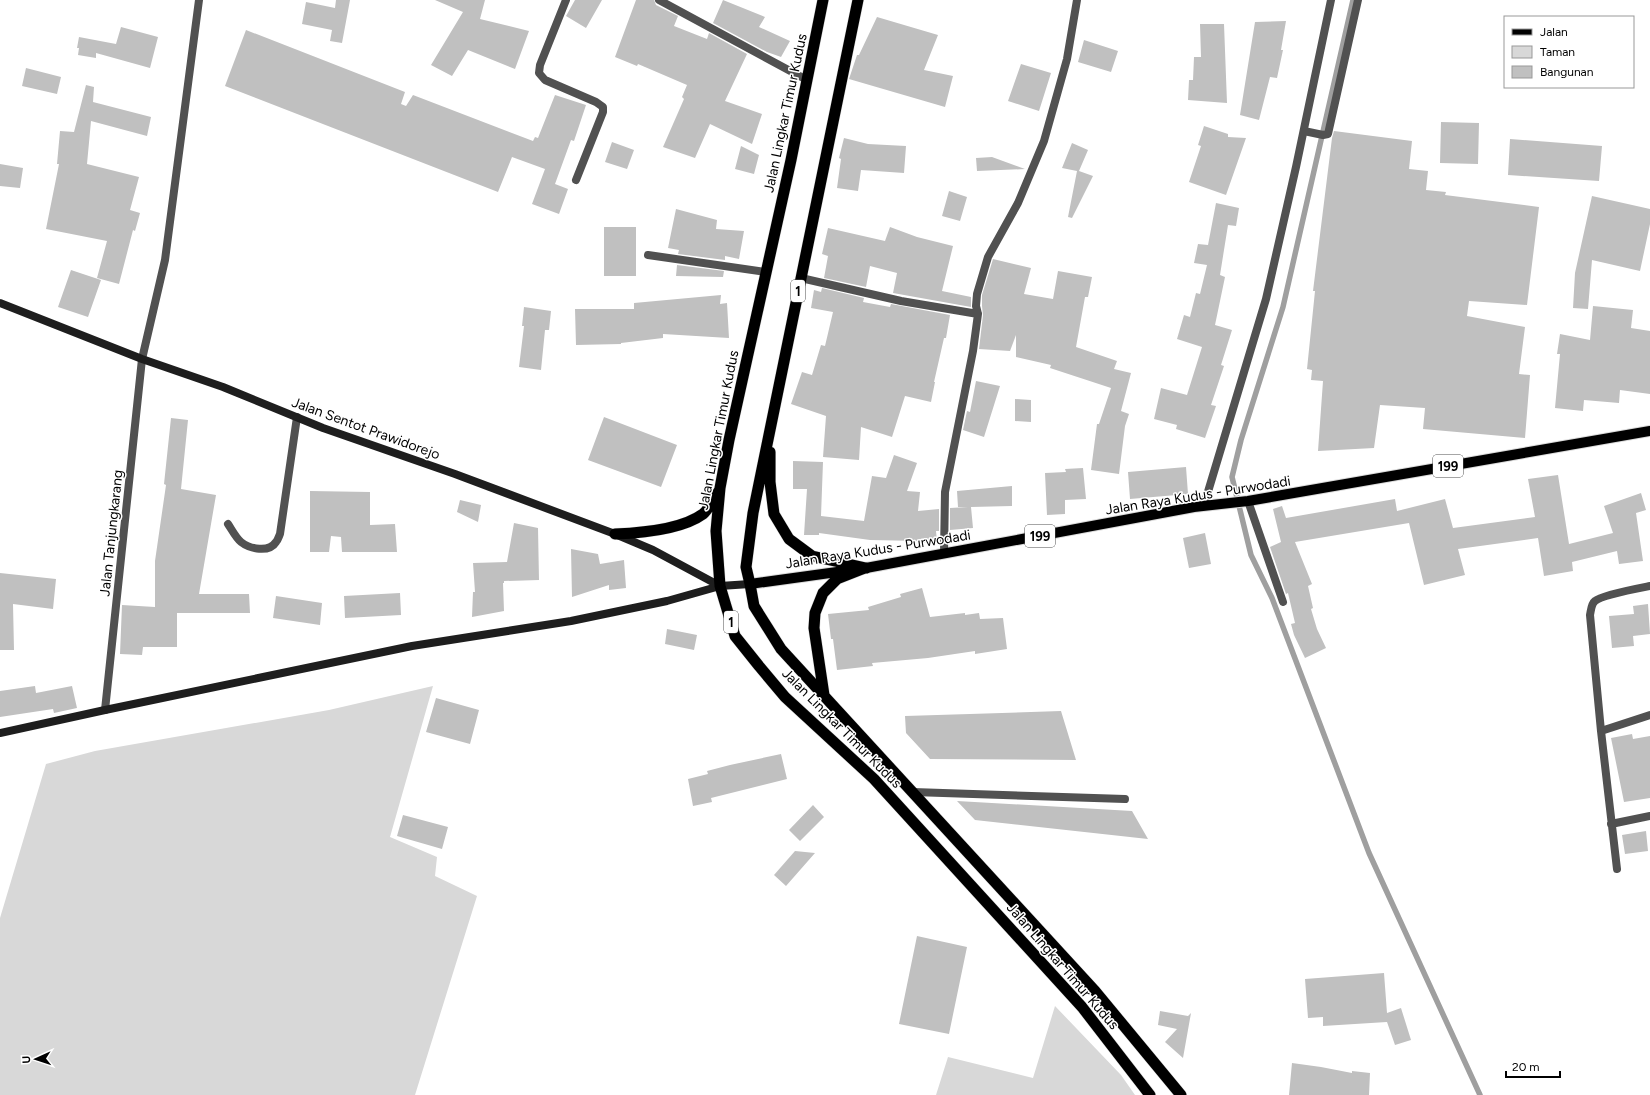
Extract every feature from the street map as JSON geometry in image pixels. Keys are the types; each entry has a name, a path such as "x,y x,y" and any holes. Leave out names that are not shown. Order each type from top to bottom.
{"highway":[{"name":"Jalan Lingkar Timur Kudus","path":"823,0 720,488 716,531 720,586 735,636 785,697 874,779 1077,1001 1150,1095"},
{"name":"Jalan Lingkar Timur Kudus","path":"858,0 753,513 746,567 754,606 781,649 1095,991 1181,1095"},
{"path":"771,425 770,482 774,514 789,539 812,556 866,568"},
{"path":"615,534 639,533 687,523 704,513 720,488"},
{"path":"824,695 814,628 815,613 822,593 837,579 866,568"}],"main road":[{"name":"Jalan Sentot Prawidorejo","path":"0,303 142,359 223,387 323,428 455,474 615,534 653,550 720,586"},
{"name":"Jalan Raya Kudus - Purwodadi","path":"750,584 866,568 1209,505 1247,502 1650,431"},
{"path":"0,733 412,646 571,621 667,601 720,586 750,584"}],"street":[{"name":"Jalan Tanjungkarang","path":"105,710 142,359 164,260 199,0"},
{"path":"566,0 539,70 540,75 545,80 596,102 603,107 603,112 576,180"},
{"path":"659,0 807,80"},
{"path":"944,554 945,492 973,352 978,314 976,306 977,294 988,257 1018,203 1044,140 1067,59 1077,0"},
{"path":"1209,505 1266,299 1306,132 1331,0"},
{"path":"1306,132 1324,135 1328,134 1358,0"},
{"path":"648,255 766,272"},
{"path":"801,278 901,301 978,314"},
{"path":"228,524 240,541 248,547 260,549 269,548 276,543 280,534 297,417"},
{"path":"1247,502 1283,602"},
{"path":"1617,869 1601,731 1590,615 1591,607 1594,601 1650,586"},
{"path":"1601,731 1650,715"},
{"path":"913,792 1125,799"},
{"path":"1611,824 1650,816"}],"green space":[{"path":"433,686 390,837 437,857 435,876 477,896 415,1095 0,1095 0,918 46,764 95,751 329,710"},
{"path":"1055,1006 1121,1075 1135,1095 936,1095 948,1057 1033,1078"}],"building":[{"path":"336,0 350,0 342,43 330,41 332,30 302,24 306,2 335,8"},
{"path":"435,0 485,0 480,19 529,31 515,69 468,50 452,76 431,65 463,12"},
{"path":"575,0 602,0 586,28 566,16"},
{"path":"636,0 654,0 656,5 678,16 674,26 707,39 709,33 747,54 725,101 762,114 752,144 710,124 695,158 663,147 684,99 682,97 687,85 638,64 637,66 615,57"},
{"path":"723,0 765,17 759,27 790,41 781,57 767,52 713,23"},
{"path":"877,17 938,35 924,70 953,76 945,107 849,79 857,55 859,55"},
{"path":"1286,21 1281,50 1283,50 1277,78 1270,77 1259,120 1240,115 1255,22"},
{"path":"1200,24 1224,24 1227,103 1188,100 1189,80 1193,80 1194,57 1201,57"},
{"path":"121,27 158,37 150,68 96,53 96,58 78,55 79,48 77,48 79,37 116,44"},
{"path":"246,30 405,92 401,104 406,106 413,95 533,141 535,137 538,138 555,95 586,105 574,141 571,140 555,184 568,189 559,214 532,204 545,169 512,157 498,192 225,86"},
{"path":"1084,40 1118,51 1111,72 1078,62"},
{"path":"1021,64 1051,73 1039,111 1008,101"},
{"path":"26,68 61,77 57,94 22,86"},
{"path":"86,85 94,87 93,102 151,117 147,136 91,121 87,164 139,177 130,210 140,213 135,231 133,230 119,284 97,278 107,241 46,229 59,164 57,164 60,131 74,132"},
{"path":"1441,122 1479,123 1478,164 1440,163"},
{"path":"1204,126 1228,134 1228,137 1246,138 1226,195 1189,182 1201,146 1198,145"},
{"path":"1334,131 1412,141 1409,169 1428,171 1426,190 1446,192 1445,195 1539,207 1527,305 1469,301 1467,316 1525,327 1519,374 1530,375 1525,438 1423,429 1425,408 1380,405 1374,448 1318,451 1323,381 1311,380 1312,370 1307,369 1315,291 1313,291"},
{"path":"844,138 868,144 906,146 904,173 861,170 858,191 837,188 841,159 839,158"},
{"path":"1510,139 1602,146 1599,181 1508,175"},
{"path":"612,142 634,150 627,169 605,162"},
{"path":"1072,143 1088,150 1079,171 1093,176 1072,218 1068,217 1077,171 1062,168"},
{"path":"741,146 759,155 754,174 735,169"},
{"path":"992,157 1025,169 977,171 976,158"},
{"path":"0,164 23,168 20,188 0,186"},
{"path":"949,191 967,197 960,221 942,216"},
{"path":"1592,196 1650,209 1650,224 1640,271 1592,260 1588,309 1573,308 1575,273"},
{"path":"1216,203 1239,208 1236,226 1228,225 1220,275 1225,277 1215,325 1232,330 1221,365 1224,366 1211,405 1216,406 1205,438 1176,429 1177,425 1154,419 1161,388 1187,395 1202,347 1177,339 1184,315 1190,317 1196,293 1200,294 1207,265 1194,263 1198,244 1208,245"},
{"path":"676,209 717,220 716,229 744,231 739,259 725,256 725,260 678,254 679,250 668,248"},
{"path":"604,227 636,227 636,276 604,276"},
{"path":"890,227 917,237 953,246 942,291 971,297 971,307 893,293 897,273 870,266 866,287 824,278 828,256 822,254 828,228 885,241"},
{"path":"993,259 1031,268 1024,294 1053,299 1058,271 1092,277 1088,297 1085,297 1076,347 1117,361 1114,369 1131,373 1121,411 1129,414 1125,426 1119,474 1091,470 1097,424 1099,424 1111,388 1050,368 1051,365 1016,357 1016,335 1010,351 979,349 983,315 982,295"},
{"path":"677,265 724,271 723,277 676,276"},
{"path":"71,270 101,280 88,317 58,307"},
{"path":"822,288 864,298 863,302 890,307 891,304 950,315 946,338 944,338 934,382 931,402 905,396 892,437 861,427 859,460 823,457 826,416 791,404 802,372 812,375 821,345 825,346 833,312 811,308 814,290 821,292"},
{"path":"721,295 720,304 727,303 729,338 663,334 663,338 621,344 576,345 575,309 634,309 634,303"},
{"path":"1593,306 1633,310 1631,328 1650,331 1650,394 1620,390 1619,403 1584,400 1583,411 1555,408 1560,354 1557,354 1560,334 1590,340"},
{"path":"524,307 551,311 549,330 545,330 541,370 519,367 524,326 522,326"},
{"path":"976,381 1000,386 984,437 963,430 967,411 970,412"},
{"path":"1015,399 1031,400 1031,422 1015,421"},
{"path":"604,417 677,445 661,487 588,460"},
{"path":"171,418 188,420 181,489 216,495 199,594 249,594 250,613 177,613 177,647 143,647 142,655 120,654 122,605 155,607 155,561 166,485 164,484"},
{"path":"894,455 917,463 907,491 920,492 918,511 939,509 939,531 936,531 937,542 920,543 920,541 870,540 819,533 819,535 804,535 807,489 793,489 793,461 823,462 821,516 864,521 872,476 886,478"},
{"path":"1186,467 1188,494 1130,499 1128,472"},
{"path":"1083,468 1086,499 1065,500 1065,514 1047,515 1045,473 1066,472 1065,469"},
{"path":"1558,475 1569,544 1613,533 1604,506 1641,493 1646,510 1636,513 1643,561 1619,564 1617,551 1572,562 1573,571 1544,576 1538,538 1458,549 1465,575 1424,585 1409,523 1295,542 1312,584 1308,586 1313,608 1311,609 1317,629 1326,648 1305,658 1294,635 1291,624 1295,623 1288,593 1286,594 1270,547 1281,542 1273,509 1282,506 1286,518 1395,499 1397,511 1445,499 1453,528 1535,517 1528,479"},
{"path":"1012,486 1012,506 971,507 973,528 950,530 950,508 968,507 958,507 957,491"},
{"path":"310,491 370,492 370,525 395,524 397,552 342,552 341,537 331,536 329,552 310,552"},
{"path":"460,500 481,505 478,522 457,512"},
{"path":"514,523 538,528 539,580 504,581 504,611 472,617 473,592 475,592 473,563 507,562"},
{"path":"1205,533 1211,564 1189,568 1183,538"},
{"path":"571,549 598,554 600,564 624,560 626,588 609,590 609,585 572,597"},
{"path":"0,573 56,579 53,609 13,604 14,650 0,650"},
{"path":"922,588 930,617 979,613 980,619 1003,618 1007,649 975,654 975,651 928,658 872,663 873,666 837,670 828,614 869,610 868,607 901,597 900,594"},
{"path":"400,593 401,615 345,618 344,596"},
{"path":"276,596 322,603 320,625 273,618"},
{"path":"1648,604 1650,634 1633,636 1634,646 1612,648 1609,616 1634,614 1633,606"},
{"path":"667,629 697,635 694,650 665,644"},
{"path":"35,686 36,693 72,686 77,708 54,713 53,709 0,717 0,691"},
{"path":"436,698 479,710 470,744 426,732"},
{"path":"1061,711 1076,760 930,759 906,733 905,716"},
{"path":"1632,734 1633,739 1650,736 1650,798 1624,802 1611,738"},
{"path":"781,754 787,779 711,798 712,802 693,806 688,779 708,774 707,771"},
{"path":"957,801 1132,811 1148,839 975,820"},
{"path":"813,805 824,817 800,841 789,830"},
{"path":"403,815 448,827 442,849 397,836"},
{"path":"1646,831 1648,851 1625,854 1622,835"},
{"path":"795,851 815,853 786,886 774,875"},
{"path":"917,936 967,947 949,1034 899,1024"},
{"path":"1384,973 1387,1013 1401,1008 1411,1040 1395,1045 1387,1022 1323,1026 1323,1017 1308,1018 1305,979"},
{"path":"1160,1011 1188,1016 1191,1013 1183,1058 1165,1042 1177,1029 1158,1025"},
{"path":"1292,1063 1352,1073 1352,1071 1370,1073 1369,1095 1289,1095"}],"waterway":[{"path":"1353,0 1283,307 1241,440 1232,477 1251,555 1272,598 1369,853 1480,1095"}]}
